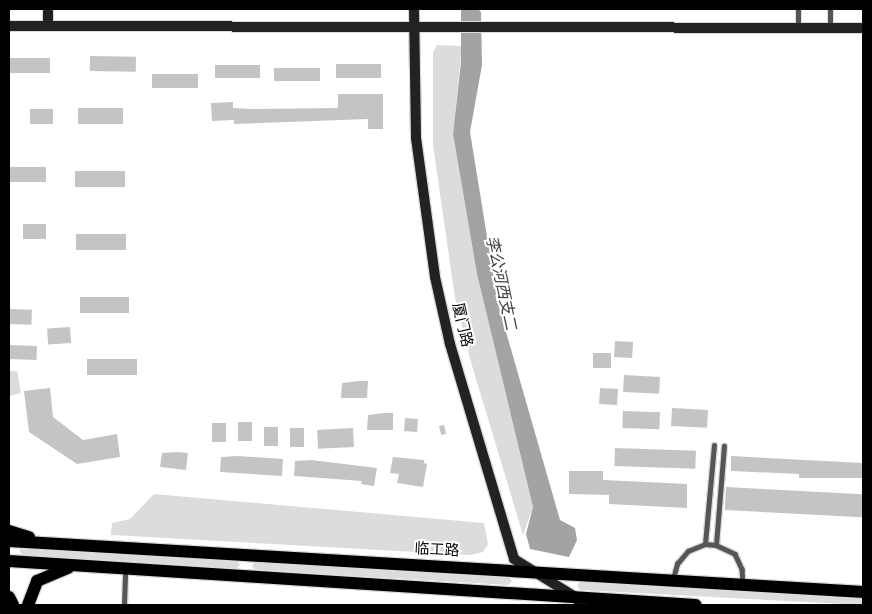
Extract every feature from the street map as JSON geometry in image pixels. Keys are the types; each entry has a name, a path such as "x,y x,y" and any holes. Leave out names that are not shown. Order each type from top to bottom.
{"main road":[{"path":"9,531 48,542"},
{"name":"临工路","path":"9,541 863,592"},
{"path":"243,576 244,555"},
{"path":"9,561 578,601 696,605"},
{"path":"28,605 37,581 52,572 76,565"},
{"path":"9,597 13,605"}],"street":[{"path":"48,9 48,26"},
{"name":"厦门路","path":"414,9 416,138 444,315 514,559 531,572 578,601"},
{"path":"9,26 863,28"}],"lane":[{"path":"798,9 798,28"},
{"path":"830,9 830,28"},
{"path":"705,544 714,446"},
{"path":"716,545 724,446"},
{"path":"673,581 678,564 688,551 705,544 716,545 735,554 742,569 744,585"},
{"path":"124,605 125,569"}],"shaded area":[{"path":"461,9 478,9 481,12 482,65 470,132 498,304 560,520 575,528 577,540 569,557 530,549 526,534 533,507 477,274 453,134 461,62"},
{"path":"437,45 462,46 453,134 477,274 533,507 523,535 470,359 455,298 433,145 433,52"},
{"path":"9,371 17,371 21,393 9,396"},
{"path":"154,494 484,523 488,544 483,552 470,555 111,535 112,523 130,519"},
{"path":"23,547 237,560 240,565 236,569 23,556 19,551"},
{"path":"255,562 509,576 512,581 508,585 255,570 252,566"},
{"path":"580,581 863,599 863,605 580,590 577,586"}],"building":[{"path":"90,56 136,57 136,72 90,71"},
{"path":"9,58 50,58 50,73 9,73"},
{"path":"336,64 381,64 381,78 336,78"},
{"path":"215,65 260,65 260,78 215,78"},
{"path":"274,68 320,68 320,81 274,81"},
{"path":"152,74 198,74 198,88 152,88"},
{"path":"338,94 383,94 383,129 368,129 368,119 234,124 234,120 212,121 211,103 233,102 233,108 253,109 338,108"},
{"path":"78,108 123,108 123,124 78,124"},
{"path":"30,109 53,109 53,124 30,124"},
{"path":"9,167 46,167 46,182 9,182"},
{"path":"75,171 125,171 125,187 75,187"},
{"path":"23,224 46,224 46,239 23,239"},
{"path":"76,234 126,234 126,250 76,250"},
{"path":"80,297 129,297 129,313 80,313"},
{"path":"9,309 32,310 31,325 9,324"},
{"path":"70,327 71,343 48,345 47,329"},
{"path":"615,341 633,342 632,358 614,357"},
{"path":"9,345 37,346 36,360 9,359"},
{"path":"593,353 611,353 611,368 593,368"},
{"path":"87,359 137,359 137,375 87,375"},
{"path":"624,375 660,377 659,394 623,392"},
{"path":"368,381 367,398 341,398 342,383"},
{"path":"50,388 53,417 83,440 117,434 120,457 77,464 29,432 24,391"},
{"path":"600,388 618,389 617,405 599,404"},
{"path":"672,408 708,410 707,428 671,426"},
{"path":"623,411 660,412 659,429 622,428"},
{"path":"393,413 393,430 367,430 368,415"},
{"path":"405,418 418,419 417,432 404,431"},
{"path":"238,422 252,422 252,441 238,441"},
{"path":"212,423 226,423 226,442 212,442"},
{"path":"444,425 446,434 441,435 439,426"},
{"path":"264,427 278,427 278,446 264,446"},
{"path":"290,428 304,428 304,447 290,447"},
{"path":"353,428 354,447 318,449 317,430"},
{"path":"615,448 696,451 695,469 614,466"},
{"path":"162,453 188,453 186,470 160,467"},
{"path":"237,456 283,459 282,476 220,472 221,457"},
{"path":"731,456 863,463 863,478 799,478 799,474 731,471"},
{"path":"393,457 424,460 424,463 427,464 423,487 397,483 399,474 390,473"},
{"path":"311,460 377,468 374,486 361,484 362,481 294,476 295,461"},
{"path":"569,471 603,471 603,480 687,484 687,508 609,504 609,495 569,494"},
{"path":"726,487 863,494 862,517 725,510"}],"water label":[{"name":"李公河西支二","path":"501,283"}]}
